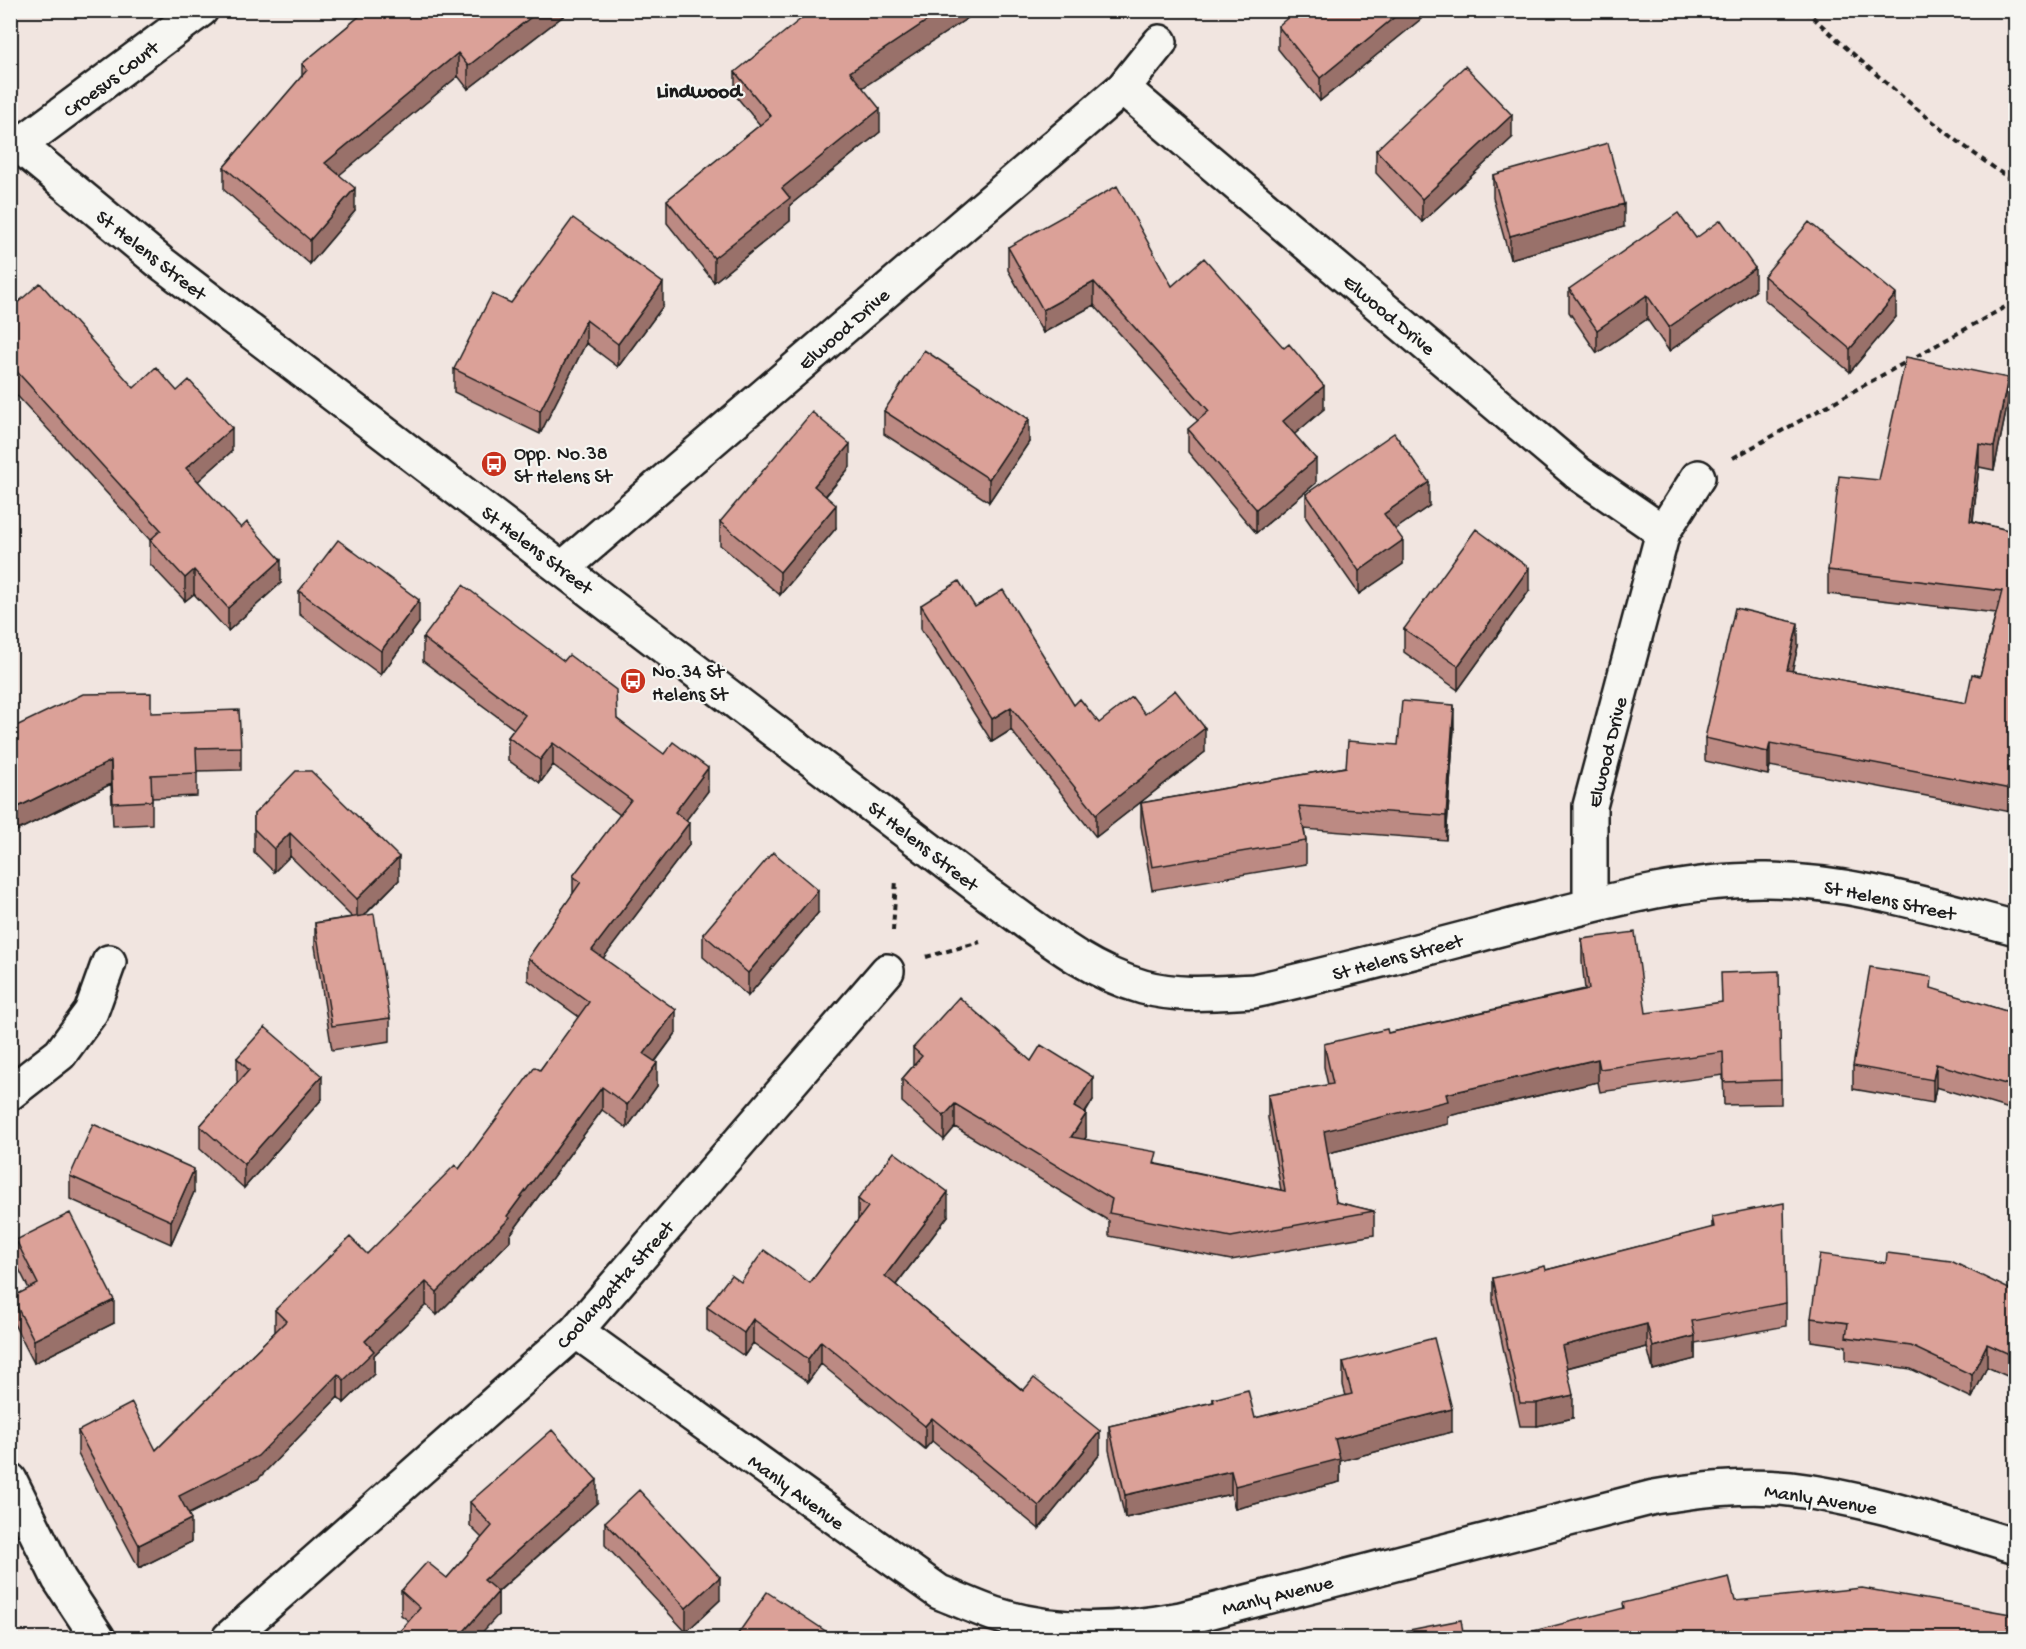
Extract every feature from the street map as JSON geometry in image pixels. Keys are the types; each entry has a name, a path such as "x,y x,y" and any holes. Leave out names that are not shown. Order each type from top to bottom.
{"street":[{"name":"Croesus Court","path":"14,142 201,10"},
{"name":"Elwood Drive","path":"563,568 1123,88 1160,42"},
{"name":"Elwood Drive","path":"1123,88 1579,474 1663,532"},
{"name":"St Helens Street","path":"14,142 160,262 1010,910 1088,964 1144,987 1197,994 1254,991 1661,889 1718,882 1767,880 1823,883 1874,892 2016,928"},
{"name":"Elwood Drive","path":"1590,906 1590,806 1663,532 1698,477"},
{"path":"10,1093 60,1054 90,1012 109,962"},
{"name":"Coolangatta Street","path":"229,1638 576,1331 887,971"},
{"name":"Manly Avenue","path":"576,1331 939,1592 994,1614 1040,1625 1083,1630 1132,1628 1181,1619 1642,1500 1703,1490 1790,1489 1838,1497 2016,1546"},
{"path":"10,1479 59,1579 98,1638"}],"path":[{"path":"1805,10 1858,60 1963,146 2016,183"},
{"path":"1698,477 2016,300"},
{"path":"918,840 897,876 887,971 933,954 990,939 1010,910"}],"building":[{"path":"367,10 540,10 468,66 458,53 325,163 355,188 310,240 224,167 307,70 302,64"},
{"path":"814,10 943,10 850,72 880,109 782,188 790,198 714,258 667,200 771,116 735,72"},
{"path":"1297,10 1403,10 1320,78 1278,26"},
{"path":"1465,66 1512,115 1422,199 1376,150"},
{"path":"1608,143 1624,204 1510,236 1493,175"},
{"path":"1117,186 1172,286 1204,258 1284,348 1289,344 1324,386 1283,421 1316,459 1256,509 1188,429 1209,411 1094,282 1043,310 1008,247"},
{"path":"1678,213 1696,238 1721,220 1755,268 1669,327 1647,295 1597,330 1569,289"},
{"path":"573,218 663,283 618,344 586,320 540,411 454,369 492,294 511,303"},
{"path":"1809,222 1896,294 1850,349 1764,276"},
{"path":"40,283 134,388 156,367 177,391 189,380 232,428 186,468 241,528 247,522 281,560 228,608 194,570 185,578 150,540 161,530 10,364 10,299 15,305"},
{"path":"924,350 1029,419 989,479 884,411"},
{"path":"1906,357 2008,378 1994,447 1979,444 1970,521 2016,532 2016,790 1770,743 1768,752 1705,738 1735,608 1798,623 1787,670 1966,703 1972,674 1980,676 2002,591 1828,570 1839,476 1879,480"},
{"path":"812,412 850,444 814,486 836,505 780,572 720,522"},
{"path":"1394,433 1429,482 1384,514 1403,540 1359,571 1306,494"},
{"path":"1476,529 1529,568 1458,666 1404,629"},
{"path":"338,540 419,600 381,651 299,591"},
{"path":"959,581 975,607 1003,590 1074,705 1080,699 1099,723 1132,697 1145,714 1175,690 1205,728 1096,814 1011,707 992,719 921,605"},
{"path":"463,585 564,661 569,655 616,690 617,719 664,754 673,742 708,768 675,812 689,823 592,950 676,1010 644,1054 657,1063 627,1105 602,1087 507,1216 510,1218 437,1292 426,1282 365,1341 374,1351 344,1380 338,1374 258,1456 179,1496 191,1519 139,1545 78,1431 132,1403 156,1450 286,1321 275,1310 350,1237 367,1254 455,1165 459,1169 535,1067 540,1070 589,1002 528,958 581,882 573,876 631,800 553,743 540,760 508,737 525,715 423,638"},
{"path":"151,693 151,713 239,710 241,747 196,748 197,773 151,775 152,801 113,803 111,761 10,811 10,729 83,694"},
{"path":"1402,701 1454,705 1446,816 1299,806 1306,841 1152,867 1141,803 1346,767 1348,741 1398,745"},
{"path":"296,771 311,771 399,857 357,899 290,833 274,849 254,829 254,814"},
{"path":"773,852 818,890 748,973 703,934"},
{"path":"374,914 390,1018 332,1026 315,923"},
{"path":"1635,932 1646,1013 1722,1002 1721,973 1779,971 1781,1080 1724,1082 1723,1052 1600,1069 1598,1059 1446,1094 1448,1101 1324,1131 1336,1202 1374,1211 1231,1237 1109,1213 1112,1199 955,1104 944,1116 902,1079 922,1056 913,1048 959,997 1031,1061 1041,1045 1093,1077 1074,1107 1086,1114 1071,1137 1157,1152 1154,1164 1285,1191 1268,1095 1333,1084 1324,1044 1387,1029 1388,1033 1589,989 1582,939"},
{"path":"1870,967 1932,977 1931,988 2016,1014 2016,1087 1936,1064 1933,1080 1853,1066"},
{"path":"265,1027 322,1076 244,1164 200,1126 249,1070 237,1058"},
{"path":"93,1124 194,1169 171,1221 70,1176"},
{"path":"894,1152 948,1192 885,1276 1023,1391 1034,1378 1100,1431 1039,1506 932,1418 925,1426 821,1341 808,1359 753,1319 744,1333 707,1307 731,1275 741,1282 764,1250 810,1283 868,1207 858,1199"},
{"path":"1784,1203 1786,1303 1692,1321 1695,1336 1653,1347 1647,1324 1562,1346 1573,1395 1537,1403 1520,1403 1493,1278 1545,1266 1546,1270 1714,1227 1712,1217"},
{"path":"70,1213 114,1300 34,1340 12,1297 38,1284 16,1240"},
{"path":"1887,1253 1951,1261 2011,1290 2016,1281 2016,1357 1987,1344 1972,1375 1911,1346 1846,1337 1848,1323 1811,1318 1820,1254 1886,1263"},
{"path":"1434,1338 1452,1409 1335,1439 1340,1459 1235,1486 1231,1471 1125,1495 1109,1426 1214,1402 1213,1399 1248,1390 1255,1418 1352,1394 1343,1362"},
{"path":"552,1430 597,1480 484,1580 498,1592 458,1638 394,1638 420,1608 401,1591 427,1562 447,1578 492,1526 470,1502"},
{"path":"639,1490 720,1577 686,1608 605,1522"},
{"path":"1729,1577 1735,1601 1862,1588 2016,1615 2016,1638 1506,1638 1624,1608 1623,1603"},
{"path":"767,1592 836,1638 735,1638"},
{"path":"1461,1620 1464,1638 1368,1638"}],"place":[{"name":"Opp. No.38 St Helens St","path":"494,464"},
{"name":"No.34 St Helens St","path":"633,681"}],"district":[{"name":"Lindwood","path":"699,90"}]}
